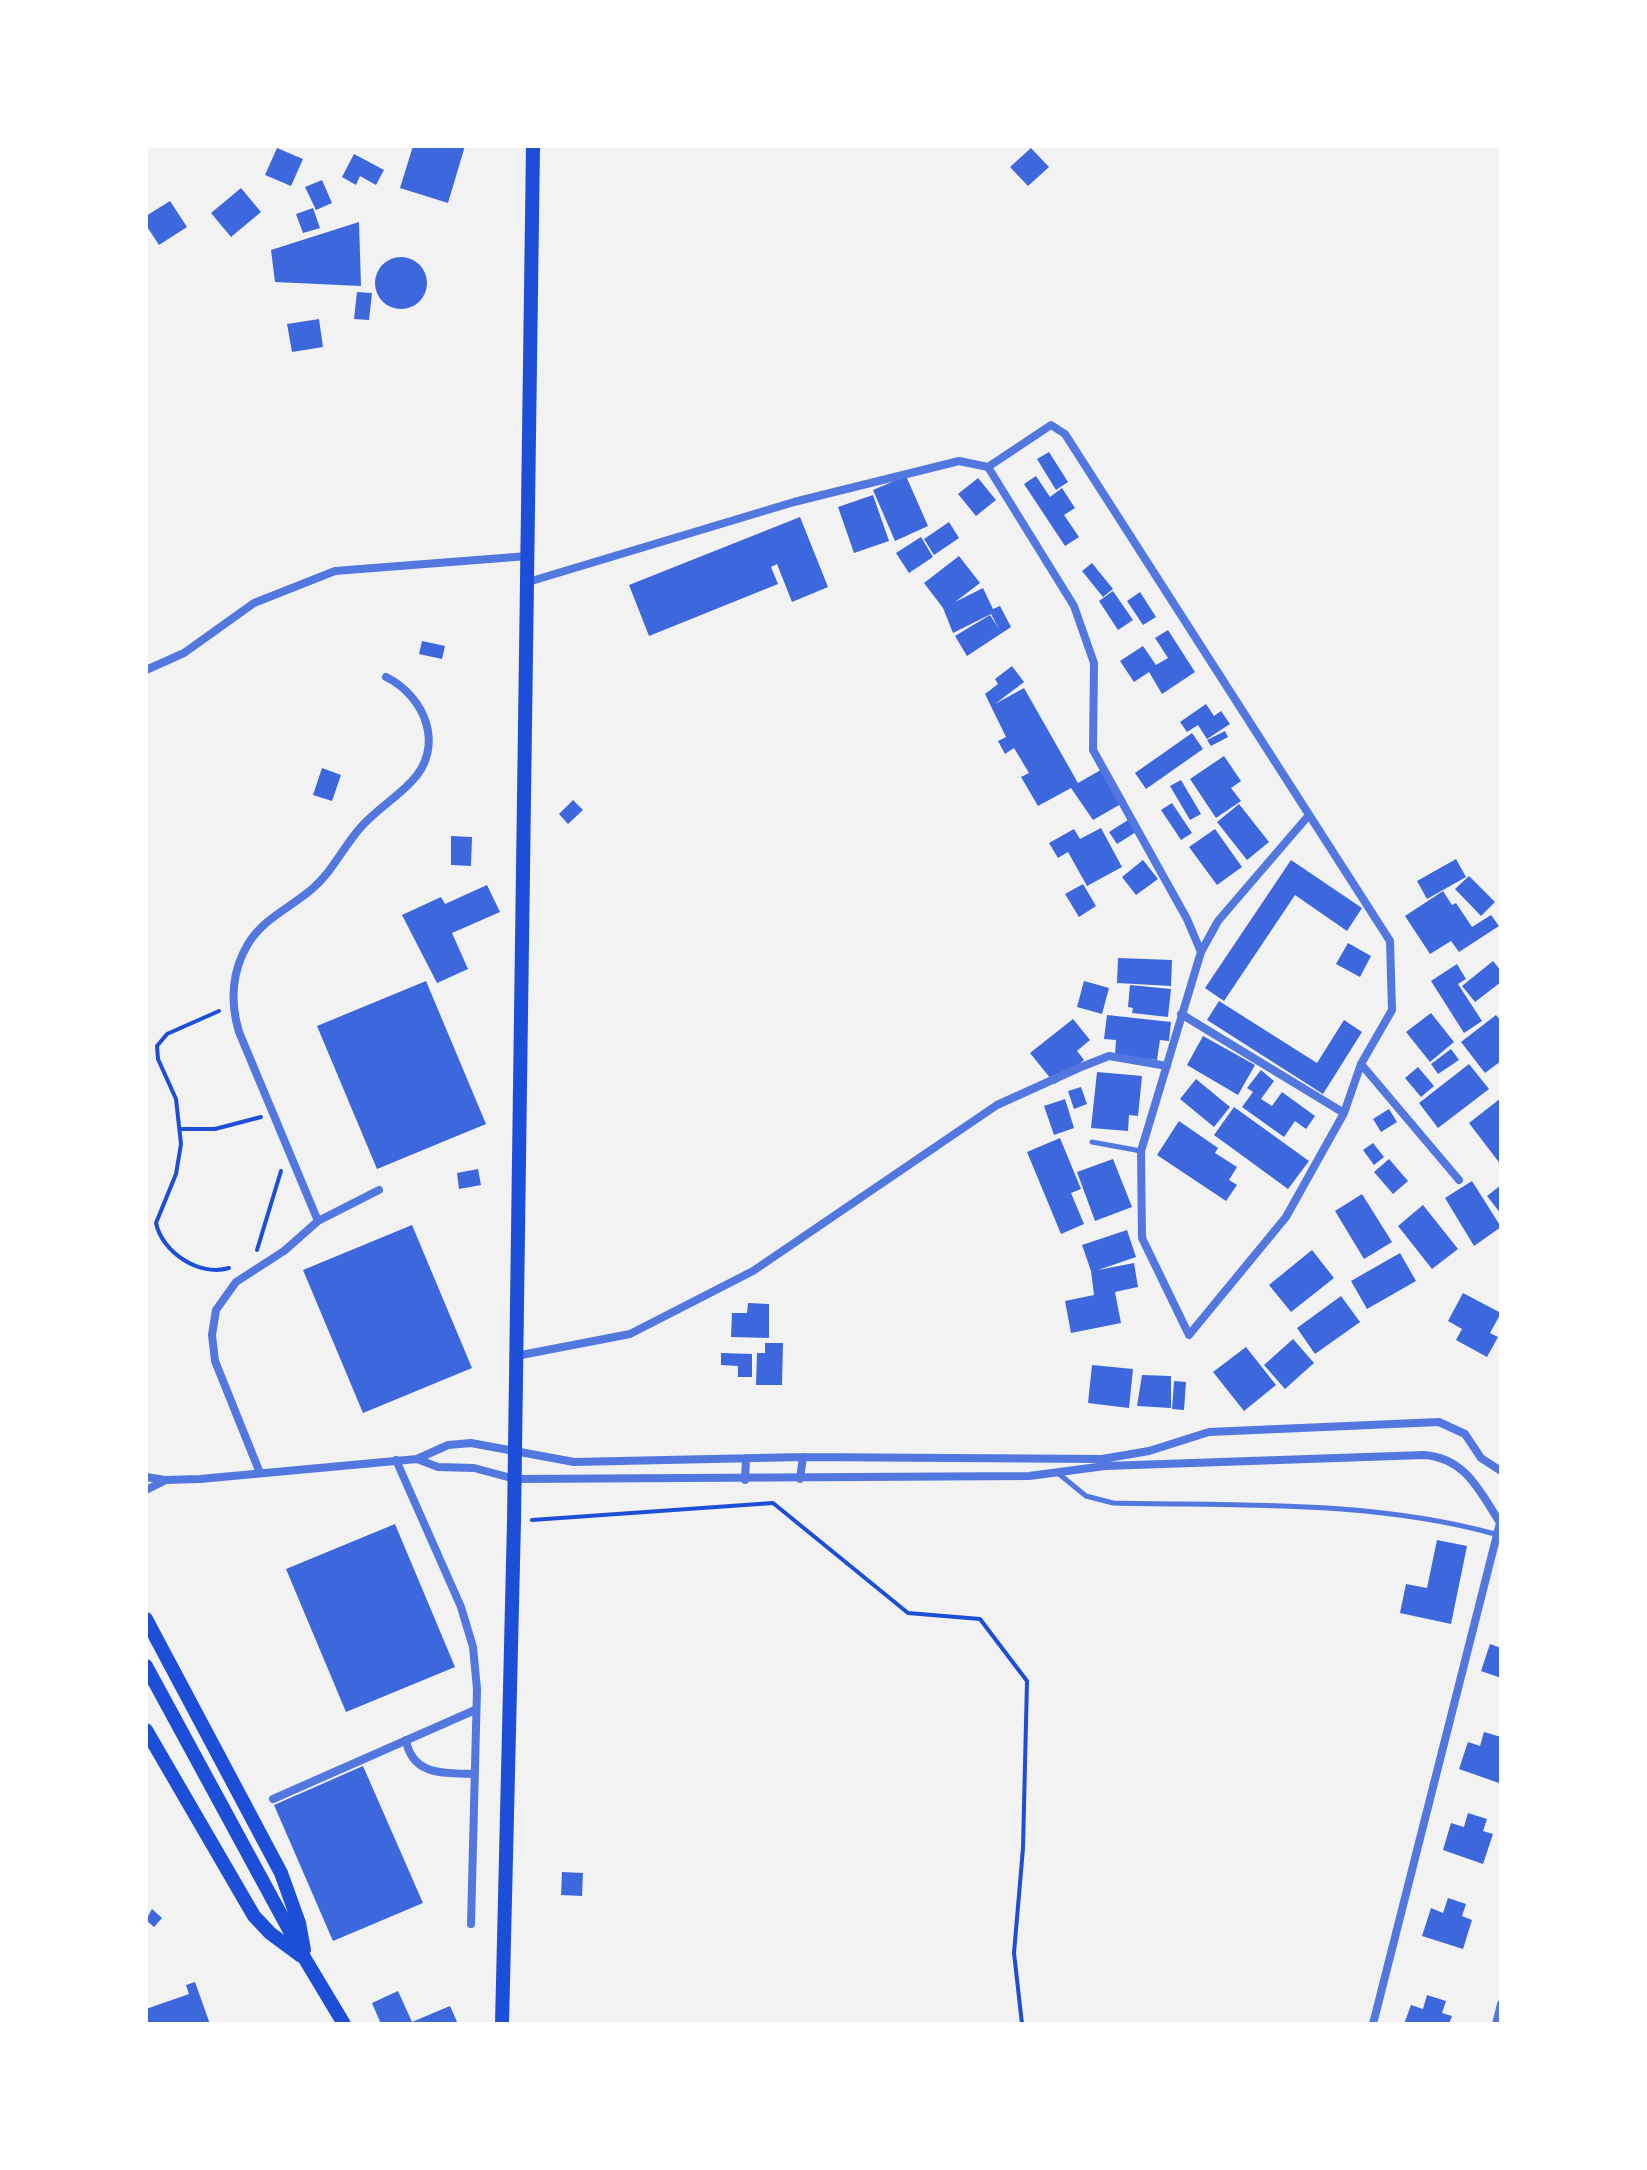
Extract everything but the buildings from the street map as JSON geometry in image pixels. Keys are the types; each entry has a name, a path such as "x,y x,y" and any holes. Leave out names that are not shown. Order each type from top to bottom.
{"main road":[{"path":"502,2024 515,1479 533,146"},
{"path":"146,1619 281,1873 299,1923 305,1959"},
{"path":"146,1666 305,1959 344,2024"},
{"path":"146,1730 254,1916 270,1933 305,1959"}],"street":[{"path":"528,582 839,491 959,461 988,467 1051,425 1065,434 1390,941 1392,1010 1361,1064 1344,1113 1286,1217 1189,1335 1142,1238 1141,1151 1201,952 1218,921 1309,815"},
{"path":"988,467 1074,606 1094,663 1093,750 1187,919 1201,952"},
{"path":"146,670 184,653 254,603 335,571 529,556"},
{"path":"318,1221 239,1032 234,1010 237,969 255,933 323,879 359,829 411,782 424,762 429,737 424,713 408,691 386,677"},
{"path":"1181,1014 1344,1113"},
{"path":"516,1356 630,1334 753,1271 997,1105 1067,1073 1109,1056 1167,1066"},
{"path":"1361,1064 1459,1180"},
{"path":"260,1473 215,1361 212,1335 222,1299 250,1273 284,1251 318,1221 379,1190"},
{"path":"417,1459 437,1449 459,1444 574,1462 803,1457 1102,1459 1149,1451 1209,1432 1439,1422 1457,1428 1481,1458 1501,1471"},
{"path":"146,1477 165,1480 417,1459 438,1467 474,1468 515,1479 745,1480 1059,1474 1105,1466 1436,1456 1448,1459 1467,1473 1500,1520 1373,2024"},
{"path":"800,1479 803,1457"},
{"path":"745,1480 746,1458"},
{"path":"396,1460 468,1627 476,1668 471,1924"},
{"path":"146,1490 165,1480"},
{"path":"273,1799 475,1710"},
{"path":"406,1740 410,1755 427,1770 474,1774"},
{"path":"1496,2024 1501,2004"}],"lane":[{"path":"1092,1142 1141,1151"},
{"path":"1059,1474 1086,1496 1113,1503 1362,1509 1428,1517 1495,1534"}],"path":[{"path":"230,1267 216,1270 194,1265 165,1245 157,1230 158,1214 176,1174 181,1129 176,1099 158,1059 157,1046 167,1034 214,1013 234,1010"},
{"path":"181,1129 232,1126 272,1112"},
{"path":"250,1273 288,1149"},
{"path":"514,1521 773,1503 908,1613 980,1619 1027,1681 1023,1848 1014,1953 1022,2024"}]}
